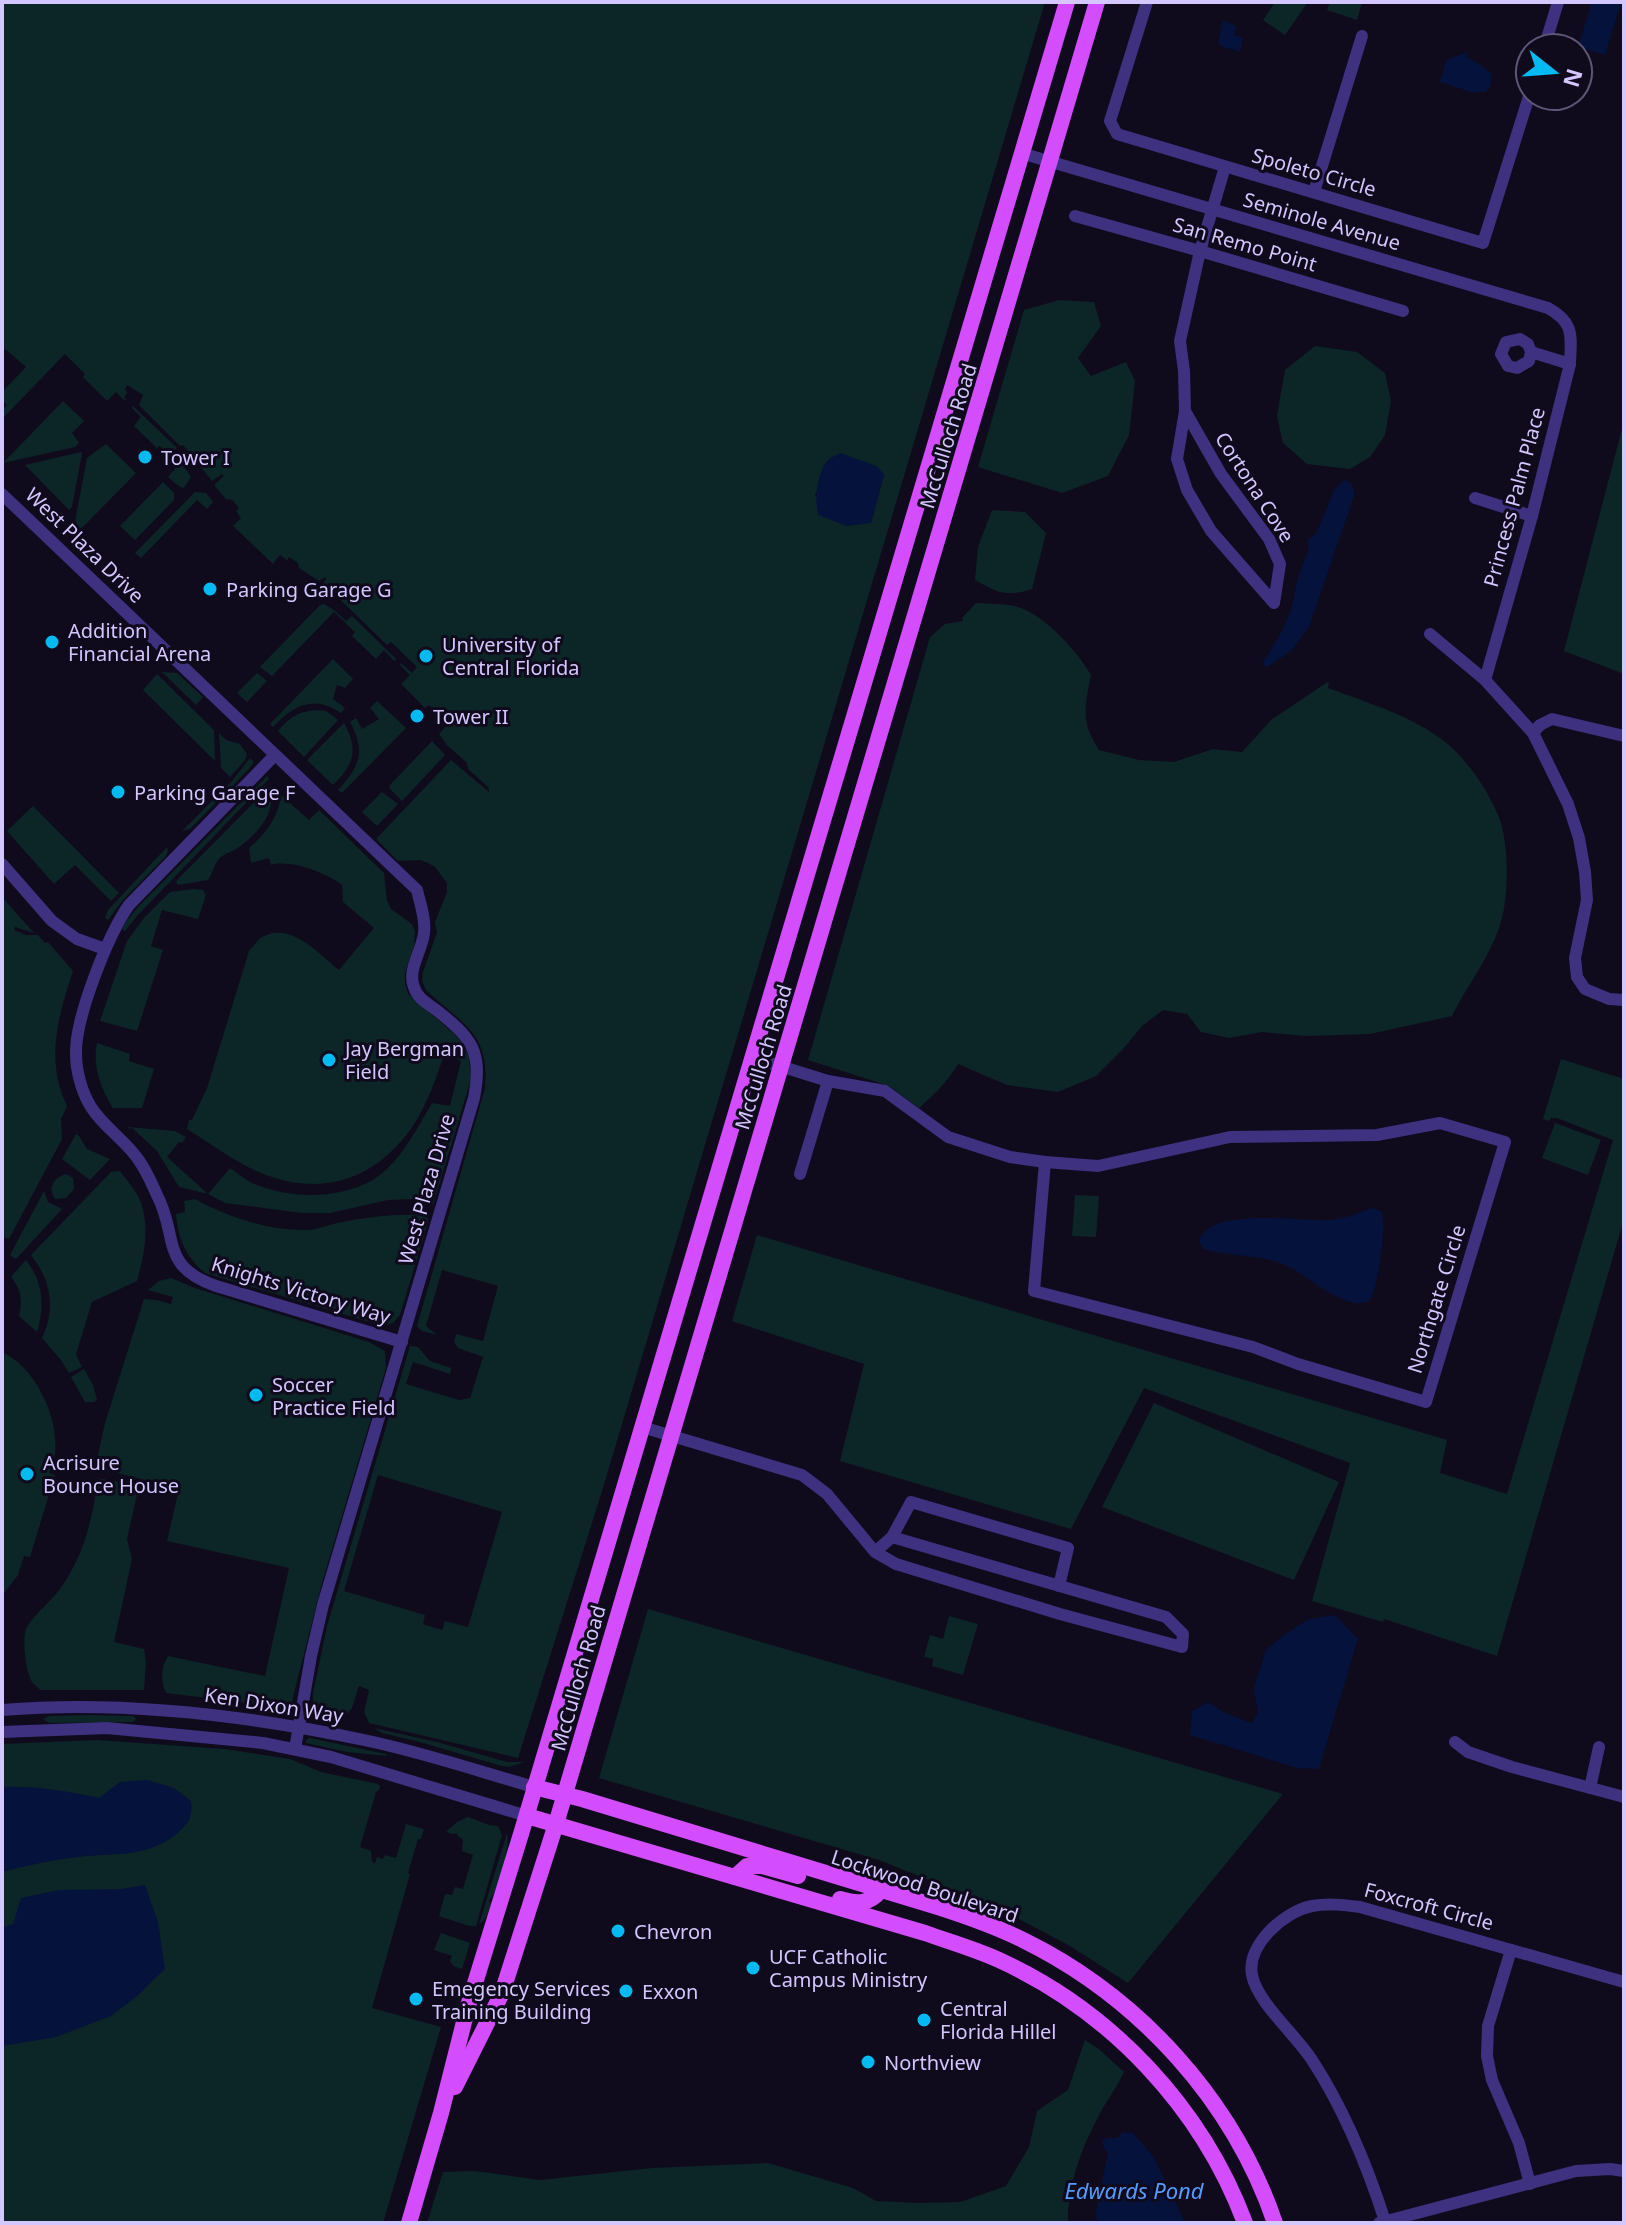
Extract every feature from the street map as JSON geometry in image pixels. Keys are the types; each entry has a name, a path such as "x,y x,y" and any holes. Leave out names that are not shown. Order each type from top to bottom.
{"main road":[{"name":"McCulloch Road","path":"409,2223 468,2006 1067,2"},
{"name":"McCulloch Road","path":"441,2113 502,1993 565,1796 1097,2"},
{"name":"Lockwood Boulevard","path":"534,1787 985,1923 1051,1955 1088,1978 1137,2017 1181,2061 1227,2123 1261,2187 1275,2223"},
{"path":"527,1816 925,1933 977,1951 1036,1979 1114,2034 1162,2083 1186,2113 1217,2163 1245,2223"},
{"path":"735,1877 747,1866 762,1866 823,1883 847,1880"},
{"path":"768,1887 785,1883 857,1903 876,1896 881,1890"},
{"path":"1036,1979 1051,1955"},
{"path":"468,2006 482,1998 502,1993"}],"street":[{"name":"Spoleto Circle","path":"1147,2 1110,121 1117,134 1483,243 1524,112"},
{"path":"1549,32 1558,2"},
{"path":"1314,192 1362,36"},
{"name":"Seminole Avenue","path":"1021,153 1548,308 1563,317 1569,326 1570,364"},
{"name":"Cortona Cove","path":"1185,411 1221,474 1275,551 1280,564 1274,603 1211,531 1187,490 1177,459 1185,411 1180,341 1200,251 1225,167"},
{"name":"San Remo Point","path":"1075,216 1403,311"},
{"path":"1531,352 1570,364"},
{"name":"Princess Palm Place","path":"1485,680 1532,516 1570,364"},
{"name":"West Plaza Drive","path":"2,494 417,890 425,931 413,972 413,986 420,997 458,1027 476,1056 479,1075 474,1098 323,1605 295,1749"},
{"path":"1475,498 1532,516"},
{"path":"1430,634 1485,680 1533,733 1568,804 1579,838 1587,900 1575,958 1577,977 1585,989 1609,999 1624,1000"},
{"path":"1533,733 1552,719 1624,736"},
{"name":"Knights Victory Way","path":"275,755 117,921 80,1023 76,1054 80,1081 89,1105 105,1126 140,1160 166,1211 169,1241 188,1272 199,1280 402,1342"},
{"path":"2,864 52,921 77,939 105,949"},
{"name":"Northgate Circle","path":"751,1057 828,1081 885,1091 948,1137 1010,1157 1045,1162 1098,1166 1230,1137 1377,1135 1440,1123 1505,1142 1426,1402 1298,1364 1253,1347 1034,1291 1045,1162"},
{"path":"800,1174 828,1081"},
{"path":"642,1427 802,1475 827,1494 875,1552 896,1564 1182,1647 1183,1634 1166,1617 892,1537"},
{"path":"875,1552 892,1537 911,1502 1068,1548 1059,1586"},
{"name":"Ken Dixon Way","path":"2,1710 90,1707 227,1716 299,1727 410,1751 534,1787"},
{"name":"Ken Dixon Way","path":"2,1732 107,1728 225,1738 295,1749 527,1816"},
{"path":"1455,1742 1468,1752 1482,1757 1624,1797"},
{"path":"1590,1788 1599,1747"},
{"name":"Foxcroft Circle","path":"1624,1982 1360,1907 1334,1903 1309,1906 1285,1917 1264,1937 1254,1955 1252,1973 1260,1995 1311,2058 1334,2099 1359,2149 1382,2222 1576,2171 1624,2171"},
{"path":"1511,1950 1488,2026 1487,2056 1492,2080 1519,2143 1530,2184"}],"green space":[{"path":"2,2 1045,2 603,1488 518,1758 369,1723 364,1712 369,1690 359,1686 352,1708 344,1717 325,1713 319,1708 316,1710 313,1704 327,1626 410,1346 418,1347 430,1361 451,1368 450,1374 413,1362 406,1384 459,1400 470,1398 483,1357 458,1348 454,1342 456,1334 483,1341 498,1286 442,1270 426,1326 437,1335 422,1331 417,1326 485,1088 485,1069 478,1041 426,990 422,981 437,932 435,922 447,892 447,883 435,867 420,860 398,861 377,840 451,760 489,792 489,788 468,769 467,763 439,734 449,723 429,705 425,708 401,684 410,675 401,663 412,673 417,667 391,642 387,645 323,583 325,577 319,581 289,557 287,560 280,555 273,564 233,526 241,518 236,511 239,508 214,485 224,476 222,474 212,481 183,445 180,446 139,405 143,395 127,385 124,397 127,399 124,400 116,392 107,401 65,354 2,419 2,410 7,405 2,400 2,392 26,367 5,349 2,351","holes":["828,461 884,474 871,523 815,496","378,1475 502,1512 468,1627 445,1621 442,1630 423,1624 425,1615 344,1591"]},
{"path":"1275,2 1308,2 1285,35 1263,20"},
{"path":"1330,2 1362,3 1357,20 1327,10"},
{"path":"1059,300 1094,302 1101,326 1078,358 1091,376 1126,362 1135,381 1129,435 1108,476 1062,493 978,467 1024,310"},
{"path":"1315,346 1357,352 1385,373 1391,401 1385,435 1370,457 1350,469 1307,464 1283,443 1277,416 1285,370"},
{"path":"63,401 84,421 72,433 79,443 75,447 3,463"},
{"path":"133,406 177,448 173,452 191,477 184,488 168,477 179,464 134,426 141,417"},
{"path":"1624,421 1624,674 1564,651"},
{"path":"106,444 136,473 75,535 87,458"},
{"path":"81,452 72,507 69,510 25,465"},
{"path":"163,482 174,493 174,500 135,540 120,526"},
{"path":"195,492 206,493 213,502 207,509 197,500 141,558 135,553"},
{"path":"992,510 1025,512 1046,533 1032,589 1002,592 975,580 978,547"},
{"path":"976,603 1021,608 1041,619 1070,646 1091,675 1086,714 1089,731 1099,750 1139,760 1174,762 1213,749 1242,752 1271,720 1329,681 1328,688 1400,715 1449,745 1474,773 1493,804 1502,826 1507,866 1504,907 1498,931 1452,1016 1370,1034 1305,1036 1262,1032 1229,1038 1201,1032 1187,1014 1163,1010 1142,1026 1096,1076 1058,1092 1007,1085 958,1064 941,1087 919,1108 889,1086 808,1060 930,637 945,624 963,621 962,618"},
{"path":"324,604 346,621 352,616 396,659 394,661 384,650 376,659 352,636 355,632 334,612 272,676 260,667"},
{"path":"333,659 353,679 345,688 337,685 333,699 345,708 341,713 321,704 304,705 288,713 273,727 270,724"},
{"path":"162,672 177,673 203,697 196,705"},
{"path":"257,673 267,681 247,702 237,693"},
{"path":"157,674 214,730 215,761 143,690"},
{"path":"377,701 406,728 342,793 338,790 356,766 359,750 350,722 356,718 362,729 379,719 370,708"},
{"path":"317,710 326,711 338,720 304,757 278,731 295,716"},
{"path":"344,723 352,741 352,756 346,770 333,785 307,760"},
{"path":"219,733 226,740 240,744 247,754 230,777 221,768"},
{"path":"432,741 445,755 402,801 389,788 390,785"},
{"path":"250,758 254,762 248,770 190,829 182,831 232,781"},
{"path":"267,776 269,779 125,931 122,929 139,906"},
{"path":"271,788 271,806 258,830 238,848 221,857 208,880 178,885 176,882 179,878"},
{"path":"382,792 398,804 377,826 362,812"},
{"name":"Jay Bergman Field","path":"281,795 309,820 319,810 384,873 391,909 412,924 415,931 414,946 405,973 408,994 461,1041 469,1056 471,1079 433,1205 413,1199 388,1200 330,1213 302,1213 225,1203 208,1194 230,1168 264,1188 294,1194 342,1192 371,1181 398,1156 432,1103 450,1106 461,1061 447,1055 448,1042 428,1098 405,1137 371,1168 330,1183 285,1181 261,1173 187,1129 207,1088 249,951 257,942 273,933 294,936 339,970 374,928 343,902 342,885 327,876 288,864 271,865 269,858 251,863 249,848 270,824"},
{"path":"33,806 119,893 111,901 75,865 54,884 7,831"},
{"path":"167,847 166,856 108,920 105,918 108,910"},
{"path":"203,890 206,895 198,919 162,910 151,946 163,950 137,1031 100,1021 127,941 170,892"},
{"path":"2,897 34,933 15,927 14,930 26,935 38,935 73,971 56,1038 57,1072 67,1106 61,1119 62,1139 9,1239 2,1237"},
{"path":"97,1043 130,1054 129,1061 154,1069 142,1108 113,1108 99,1077"},
{"path":"1561,1059 1624,1079 1624,1219 1497,1656 1384,1619 1383,1622 1312,1601 1350,1463 1144,1388 1071,1529 840,1461 864,1364 732,1321 757,1235 1447,1440 1440,1473 1507,1494 1613,1140 1557,1118 1549,1121 1543,1119"},
{"path":"1555,1123 1601,1140 1588,1175 1542,1158"},
{"path":"127,1127 175,1131 186,1137 167,1157 208,1194 179,1187 157,1151"},
{"path":"76,1134 87,1149 110,1159 90,1180 62,1159"},
{"path":"120,1171 137,1194 144,1213 145,1242 140,1272 137,1281 92,1302 76,1354 82,1367 69,1373 42,1338 49,1316 49,1295 43,1274 31,1255 111,1172"},
{"path":"66,1174 73,1178 74,1189 66,1198 55,1199 53,1184"},
{"path":"44,1191 48,1202 62,1209 16,1259 10,1255"},
{"path":"1075,1195 1099,1196 1096,1237 1072,1236"},
{"path":"195,1199 249,1222 293,1230 311,1230 383,1216 428,1218 400,1315 393,1323 383,1326 205,1273 188,1254 177,1223 176,1214 185,1212 184,1201"},
{"path":"26,1260 41,1294 37,1332 19,1316 20,1295 11,1277"},
{"path":"171,1278 369,1342 385,1351 386,1368 322,1583 291,1705 288,1703 281,1707 166,1693 162,1674 168,1656 265,1676 289,1568 167,1541 179,1489 98,1468 96,1464 105,1423 144,1299 171,1304 173,1297 148,1290 159,1281"},
{"name":"Acrisure Bounce House","path":"2,1352 25,1369 43,1395 55,1440 55,1454 49,1473 55,1475 30,1557 24,1556 18,1575 2,1596"},
{"path":"84,1369 93,1385 97,1400 94,1402 85,1402 71,1377"},
{"path":"1154,1403 1339,1482 1294,1580 1102,1507"},
{"path":"98,1478 139,1486 127,1539 132,1559 114,1642 144,1649 144,1690 40,1690 32,1682 28,1670 25,1632 33,1618 60,1589 75,1563 90,1522"},
{"path":"648,1609 1283,1794 1128,1983 1070,1946 996,1907 879,1860 599,1778"},
{"path":"949,1616 978,1624 963,1675 932,1666 933,1659 924,1657 930,1635 943,1639"},
{"path":"49,1716 133,1716 136,1719 133,1722 49,1723 43,1719"},
{"path":"374,1728 507,1762 524,1762 502,1766 382,1733"},
{"path":"310,1738 388,1756 347,1752 306,1743"},
{"path":"97,1740 225,1749 290,1759 321,1772 378,1784 379,1790 360,1847 371,1851 372,1862 375,1863 377,1857 383,1859 385,1855 396,1858 406,1824 424,1829 408,1873 372,2008 441,2027 383,2223 2,2223 2,1744"},
{"path":"468,1817 498,1826 502,1835 476,1926 439,1916 445,1894 452,1895 455,1887 463,1889 473,1855 462,1851 463,1840 457,1833 446,1832"},
{"path":"507,1833 506,1858 500,1878 489,1901 487,1915 479,1924"},
{"path":"441,1933 470,1943 462,1969 453,1966 450,1961 452,1956 434,1950"},
{"path":"1085,2040 1124,2072 1099,2115 1080,2158 1072,2184 1068,2223 427,2223 443,2172 475,2171 540,2180 652,2168 768,2163 853,2188 876,2201 960,2202 1006,2186 1029,2147 1037,2111 1068,2090"}],"water":[{"path":"1592,2 1621,2 1605,55 1594,52 1594,32 1583,32"},
{"path":"1223,20 1236,26 1234,35 1243,38 1240,52 1218,43"},
{"path":"1467,52 1467,57 1492,74 1490,87 1485,92 1471,92 1440,82 1447,61"},
{"path":"840,453 876,466 884,474 871,523 847,526 818,515 817,494 821,472 828,460"},
{"path":"1344,480 1351,483 1355,493 1309,627 1291,651 1267,667 1262,664 1291,610 1298,577 1309,548 1307,541 1317,532 1334,490"},
{"path":"1373,1208 1382,1214 1382,1244 1373,1294 1364,1303 1335,1296 1287,1266 1203,1249 1199,1240 1207,1229 1238,1219 1330,1220"},
{"path":"1335,1615 1358,1639 1319,1769 1297,1768 1190,1735 1192,1711 1208,1702 1225,1713 1252,1723 1258,1712 1254,1688 1266,1650 1309,1619"},
{"path":"147,1780 174,1788 191,1801 191,1815 187,1822 165,1842 140,1851 61,1859 2,1872 2,1787 27,1787 99,1798 120,1782"},
{"path":"145,1885 158,1922 165,1969 111,2016 56,2037 2,2046 2,1927 13,1924 21,1898 59,1890 121,1889"},
{"name":"Edwards Pond","path":"1123,2132 1133,2133 1155,2159 1185,2223 1097,2223 1096,2212 1108,2153 1102,2141 1117,2138"}],"place":[{"name":"Tower I","path":"145,457"},
{"name":"Parking Garage G","path":"210,589"},
{"name":"Addition Financial Arena","path":"52,642"},
{"name":"University of Central Florida","path":"426,656"},
{"name":"Tower II","path":"417,716"},
{"name":"Parking Garage F","path":"118,792"},
{"name":"Jay Bergman Field","path":"329,1060"},
{"name":"Soccer Practice Field","path":"256,1395"},
{"name":"Acrisure Bounce House","path":"27,1474"},
{"name":"Chevron","path":"618,1931"},
{"name":"UCF Catholic Campus Ministry","path":"753,1968"},
{"name":"Exxon","path":"626,1991"},
{"name":"Emegency Services Training Building","path":"416,1999"},
{"name":"Central Florida Hillel","path":"924,2020"},
{"name":"Northview","path":"868,2062"}]}
